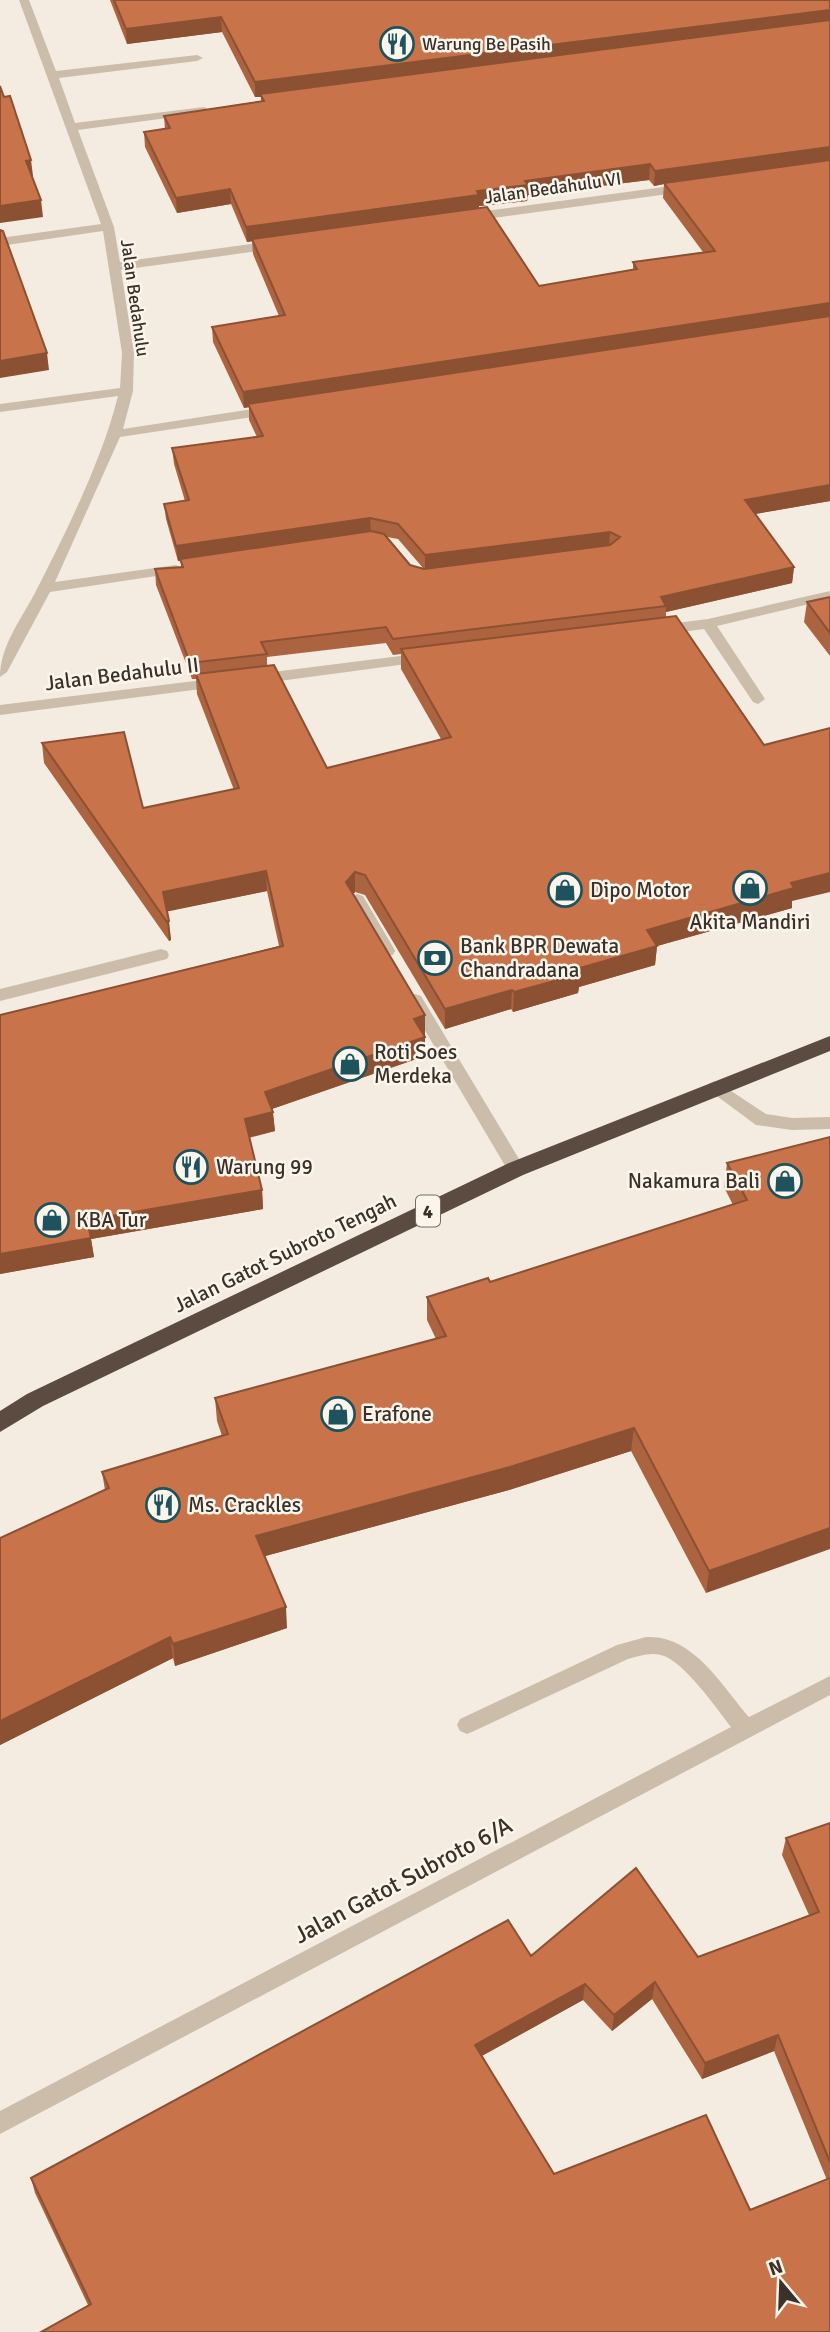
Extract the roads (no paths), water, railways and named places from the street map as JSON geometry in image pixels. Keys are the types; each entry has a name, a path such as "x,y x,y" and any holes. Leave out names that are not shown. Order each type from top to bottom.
{"highway":[{"name":"Jalan Gatot Subroto Tengah","path":"0,1423 35,1400 516,1169 830,1043"},
{"name":"4","path":"0,1413 35,1400"}],"street":[{"name":"Jalan Bedahulu","path":"2,666 45,588 116,434 126,391 128,353 108,227 54,75 24,0"},
{"path":"54,75 197,58"},
{"path":"73,127 210,109"},
{"name":"Jalan Bedahulu VI","path":"458,219 706,185"},
{"path":"0,242 108,227"},
{"path":"114,267 293,242"},
{"path":"0,408 126,391"},
{"path":"116,434 280,408"},
{"path":"45,588 194,566"},
{"path":"639,632 708,624 830,595"},
{"path":"708,624 758,699"},
{"name":"Jalan Bedahulu II","path":"0,710 444,656"},
{"path":"357,900 516,1169"},
{"path":"0,995 161,955"},
{"path":"716,1087 762,1120 792,1124 830,1123"},
{"path":"467,1725 624,1651 648,1646 668,1648 683,1656 746,1729"},
{"name":"Jalan Gatot Subroto 6/A","path":"0,2123 830,1685"}],"place":[{"name":"Warung Be Pasih","path":"397,44"},
{"name":"Akita Mandiri","path":"750,888"},
{"name":"Dipo Motor","path":"565,890"},
{"name":"Bank BPR Dewata Chandradana","path":"435,958"},
{"name":"Roti Soes Merdeka","path":"350,1064"},
{"name":"Warung 99","path":"191,1167"},
{"name":"Nakamura Bali","path":"785,1181"},
{"name":"KBA Tur","path":"52,1220"},
{"name":"Erafone","path":"338,1414"},
{"name":"Ms. Crackles","path":"163,1505"}]}
